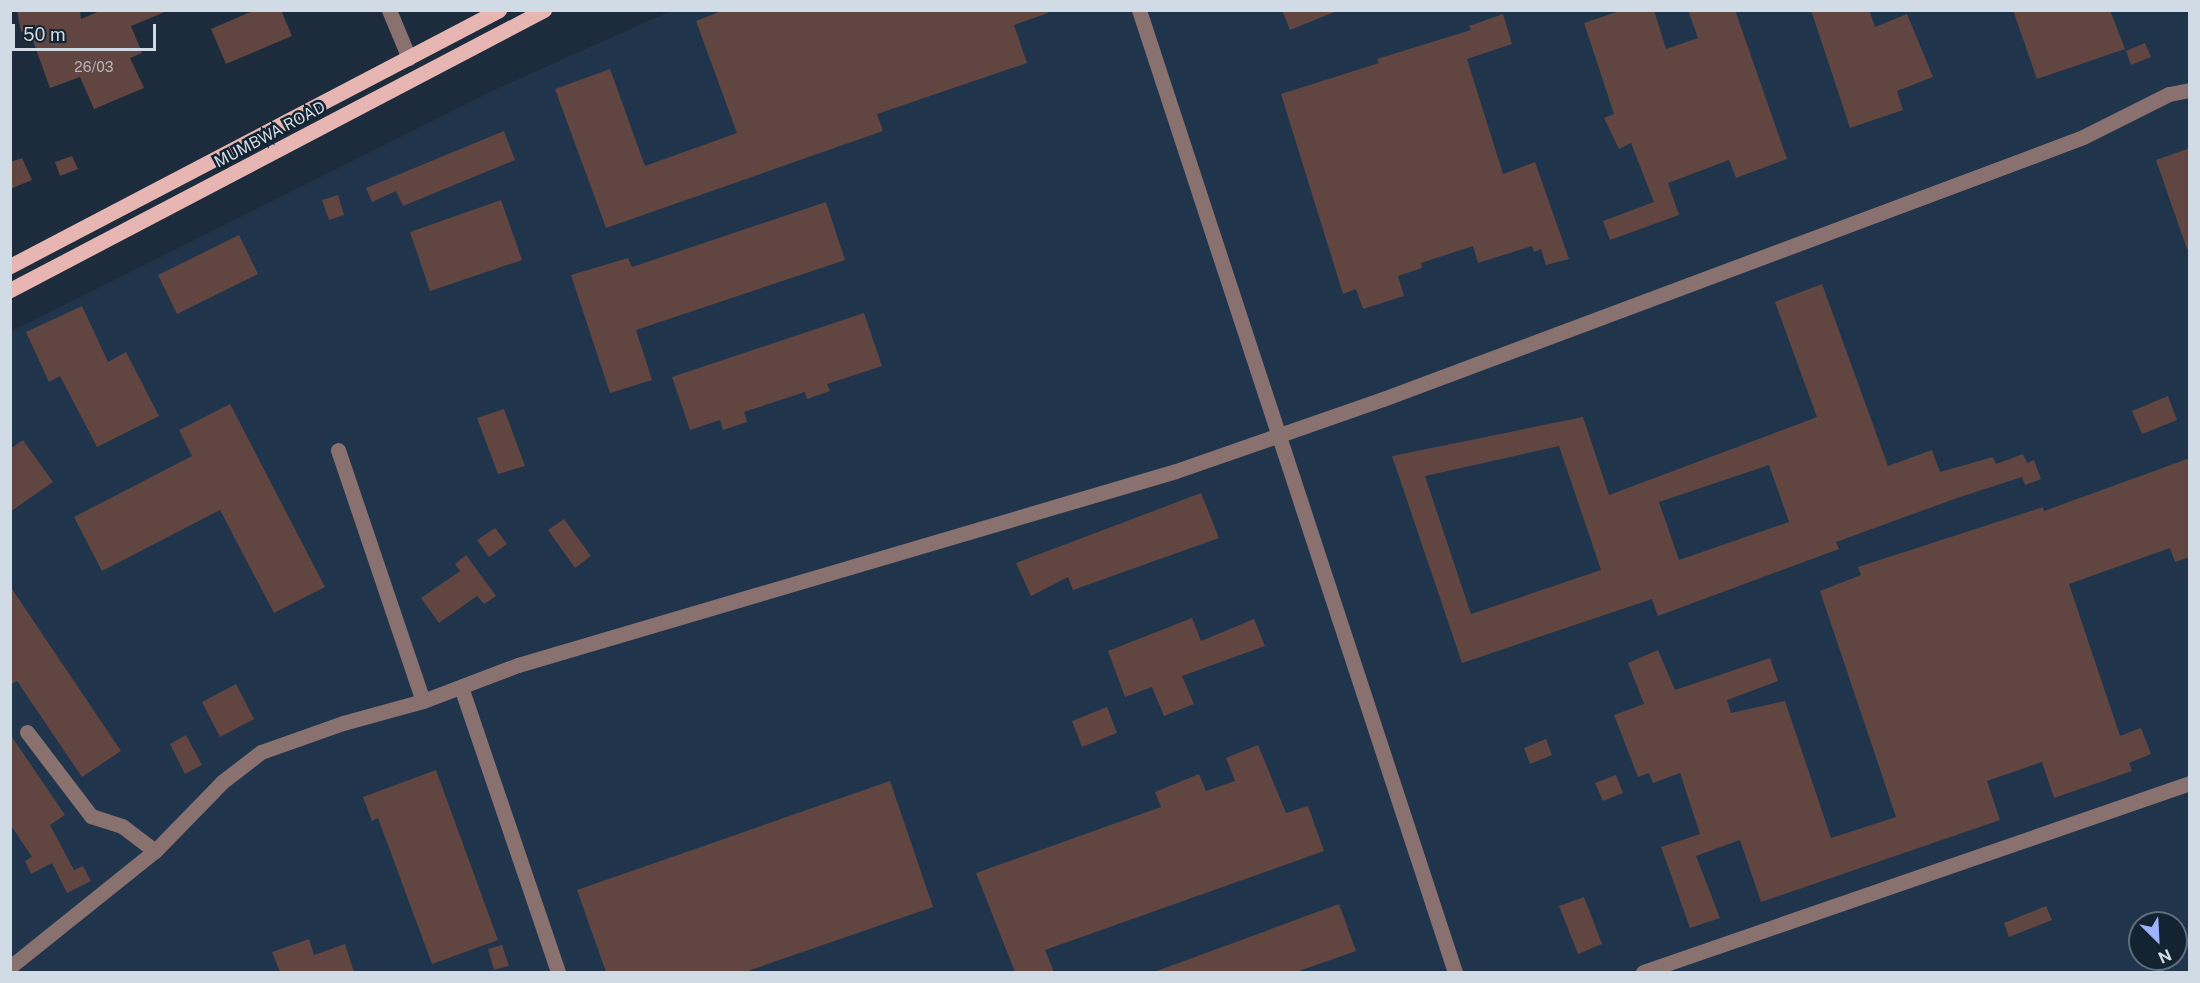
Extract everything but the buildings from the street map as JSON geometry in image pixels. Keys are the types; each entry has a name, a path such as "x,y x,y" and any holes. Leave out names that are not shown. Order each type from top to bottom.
{"main road":[{"name":"MUMBWA ROAD","path":"10,266 499,10"},
{"name":"MUMBWA ROAD","path":"10,290 544,10"}],"street":[{"path":"389,10 409,58"},
{"path":"1139,10 1455,972"},
{"path":"10,967 155,850 222,782 261,752 343,723 423,701 518,665 894,551 1165,474 1280,435 2073,141 2169,94 2190,90"},
{"path":"338,450 423,701"},
{"path":"461,687 558,972"},
{"path":"27,732 91,816 122,826 155,850"},
{"path":"1643,972 2190,783"}],"shaded area":[{"path":"671,11 2189,11 2189,972 11,972 11,332 501,87"}]}
